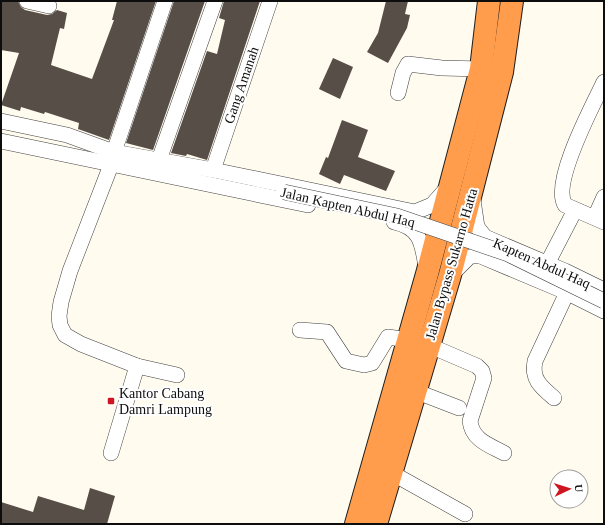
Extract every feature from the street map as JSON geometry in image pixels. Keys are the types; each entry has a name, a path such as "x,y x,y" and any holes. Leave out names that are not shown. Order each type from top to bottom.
{"highway":[{"name":"Jalan Bypass Sukarno Hatta","path":"356,524 415,391 418,342 427,274 481,69 489,1"},
{"name":"Jalan Bypass Sukarno Hatta","path":"376,524 381,470 418,342 450,275 473,187 502,72 512,1"}],"street":[{"path":"27,1 49,6"},
{"path":"165,1 113,158 70,271 61,302 60,320 65,335 81,344 137,366 177,375"},
{"path":"158,160 215,1"},
{"name":"Gang Amanah","path":"213,170 270,1"},
{"path":"398,93 403,73 408,64 442,68 481,69"},
{"path":"604,82 585,120 568,162 561,193 565,205 600,219 604,197"},
{"name":"Jalan Kapten Abdul Haq","path":"1,121 67,135 113,158 158,160 213,170 257,179 398,215 417,232 422,247 427,274"},
{"name":"Jalan Kapten Abdul Haq","path":"1,141 113,158 262,192 398,215 415,212 432,205 452,182"},
{"name":"Jalan Kapten Abdul Haq","path":"257,179 262,192"},
{"name":"Kapten Abdul Haq","path":"473,187 477,227 485,237 604,290"},
{"name":"Jalan Kapten Abdul Haq","path":"262,192 284,192 405,219 508,254 604,301"},
{"path":"547,264 575,210"},
{"path":"488,258 483,253 484,246 487,242 494,241"},
{"name":"Kapten Abdul Haq","path":"450,275 469,257 478,255 566,292 604,311"},
{"path":"554,398 540,386 533,371 535,361 566,292 575,276"},
{"path":"300,330 327,332 346,361 364,365 372,362 388,337 418,342 477,366 482,371 484,378 470,421 471,428 476,437 504,453"},
{"path":"111,452 137,366"},
{"path":"415,391 460,408"},
{"path":"381,470 465,514"}],"building":[{"path":"1,1 18,1 21,7 25,10 47,15 52,14 57,10 67,13 64,29 60,28 51,65 92,79 114,20 112,20 117,1 156,1 109,140 78,129 79,123 45,112 44,114 21,107 20,111 1,105 19,53 1,50"},
{"path":"174,1 205,1 153,150 126,143"},
{"path":"224,1 260,1 207,160 187,154 186,156 171,153 207,51 217,54 225,20 219,18"},
{"path":"386,1 408,1 405,14 410,15 407,28 388,63 367,52 378,33"},
{"path":"333,58 353,67 340,99 319,89"},
{"path":"342,120 368,130 358,157 395,171 386,191 344,175 340,184 319,174 326,157 328,158"},
{"path":"90,488 115,496 107,524 1,524 1,502 33,512 38,496 84,510"}],"place":[{"name":"Kantor Cabang Damri Lampung","path":"111,401"}]}
